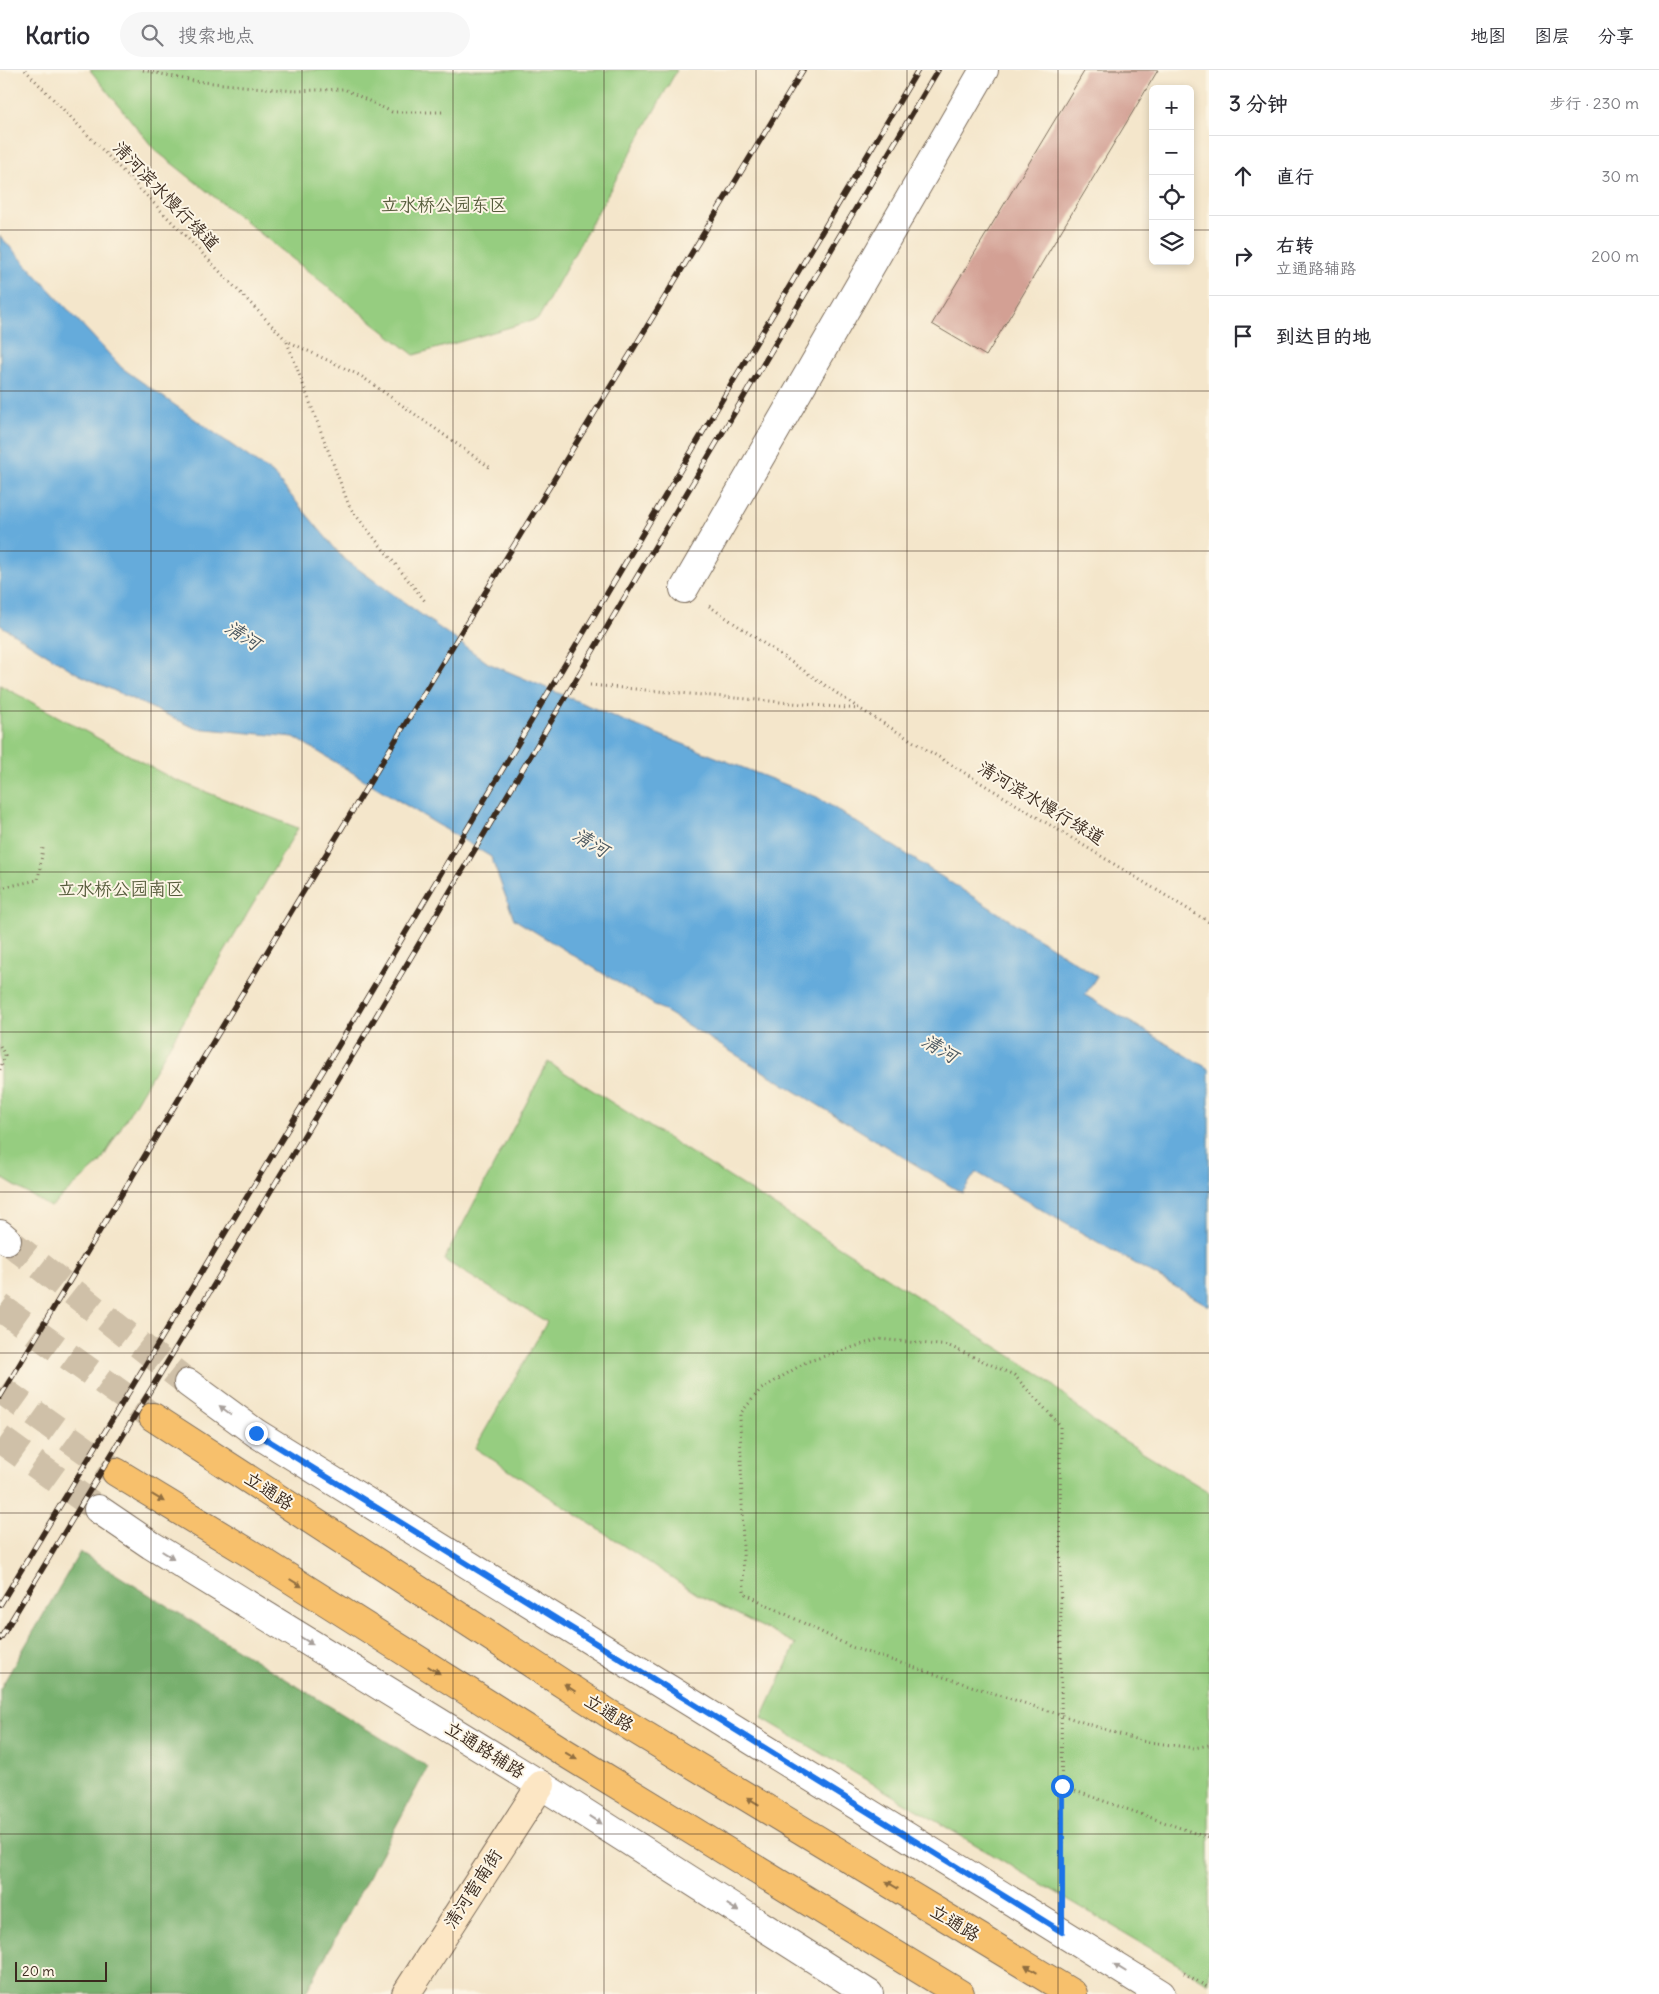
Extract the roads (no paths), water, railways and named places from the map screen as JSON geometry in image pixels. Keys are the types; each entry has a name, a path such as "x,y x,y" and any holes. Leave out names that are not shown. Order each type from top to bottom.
{"main road":[{"name":"立通路","path":"153,1417 608,1713 1073,1994"},
{"path":"116,1472 251,1554 562,1751 960,1994"}],"street":[{"path":"684,588 984,70"},
{"path":"188,1383 256,1433 1162,1994"},
{"name":"立通路辅路","path":"98,1509 151,1545 541,1784 869,1994"},
{"name":"清河营南街","path":"406,1994 541,1784"}],"water":[{"name":"清河","path":"0,236 122,368 273,474 343,558 488,663 617,718 817,797 1097,976 1085,995 1209,1069 1209,1306 976,1172 962,1193 514,919 491,857 294,737 195,728 78,674 0,625"}],"tunnel":[{"path":"7,1240 188,1383"},
{"path":"0,1307 153,1417"},
{"path":"0,1389 116,1472"},
{"path":"0,1439 98,1509"}],"railway":[{"path":"0,1397 297,902 803,70"},
{"path":"0,1605 343,1038 918,70"},
{"path":"0,1639 357,1048 938,70"}],"park label":[{"name":"立水桥公园东区","path":"444,205"},
{"name":"立水桥公园南区","path":"121,889"}]}
